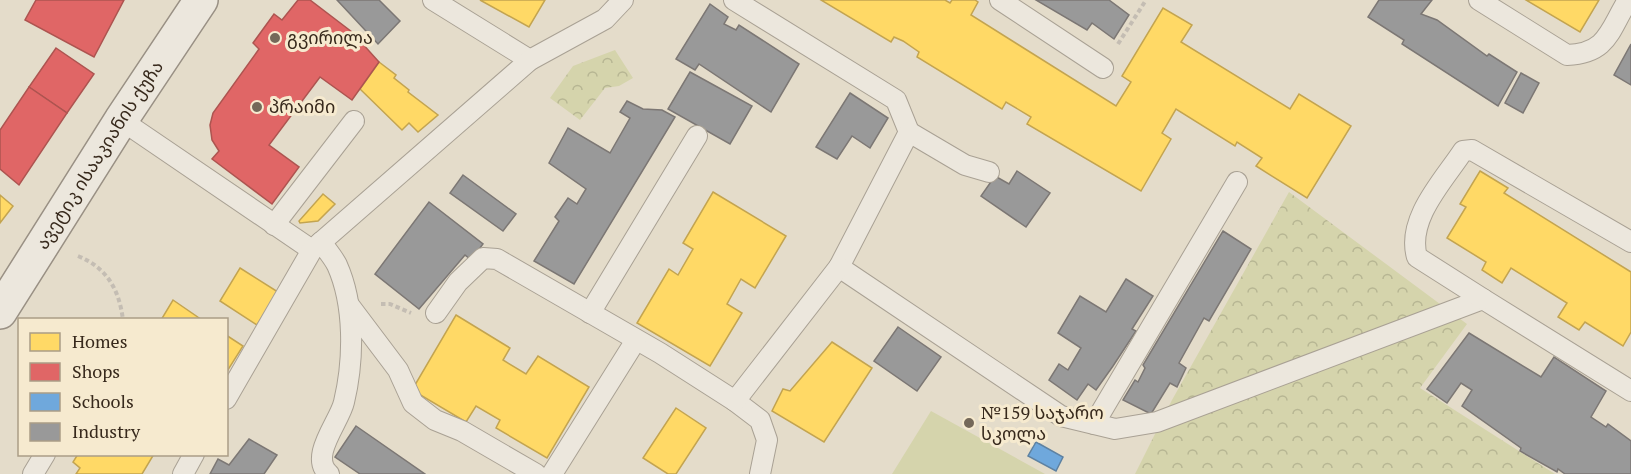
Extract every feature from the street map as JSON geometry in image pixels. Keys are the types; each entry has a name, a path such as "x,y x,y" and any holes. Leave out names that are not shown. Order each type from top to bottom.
{"main road":[{"name":"ავეტიკ ისააკიანის ქუჩა","path":"0,312 121,120 201,0"}],"lane":[{"path":"433,0 530,60"},
{"path":"228,396 316,246 530,60 605,19 623,0"},
{"path":"734,0 896,100 909,132 965,165 988,172"},
{"path":"1000,0 1103,68"},
{"path":"1479,0 1567,55 1581,54 1600,48 1628,0"},
{"path":"121,120 274,225 316,246 337,265 349,304 351,353 344,404 321,454 325,471 329,474"},
{"path":"274,225 354,121"},
{"path":"735,401 839,267 909,132"},
{"path":"590,313 698,136"},
{"path":"1631,242 1472,150 1463,151 1425,207 1414,245 1417,257 1631,391"},
{"path":"1094,424 1237,182"},
{"path":"436,313 458,282 483,258 497,259 636,340 735,401 760,420 767,440 760,474"},
{"path":"839,267 1060,416 1115,429 1157,422 1483,299"},
{"path":"349,304 398,370 413,403 435,420 462,431 536,474"},
{"path":"552,474 636,340"},
{"path":"33,474 44,456"},
{"path":"183,474 193,456"}],"path":[{"path":"1103,68 1146,0"},
{"path":"78,256 92,262 109,277 121,302 123,318"},
{"path":"349,304 390,304 422,318 436,313"}],"green space":[{"path":"615,50 633,78 619,86 605,88 580,120 550,98 573,66"},
{"path":"1289,192 1467,324 1420,388 1555,474 1135,474 1172,400"},
{"path":"931,411 1045,474 892,474"}],"building: Homes":[{"path":"480,0 545,0 529,27"},
{"path":"821,0 945,0 950,3 952,0 975,0 978,2 971,15 1116,106 1131,82 1122,76 1163,8 1192,25 1181,42 1290,109 1299,94 1351,126 1307,198 1256,166 1262,158 1237,142 1235,146 1176,109 1162,133 1171,139 1141,191 1027,124 1031,117 1006,102 1002,109 917,57 919,52 903,41 894,37 891,42"},
{"path":"1526,0 1599,0 1580,32"},
{"path":"379,62 396,75 394,78 409,90 408,92 438,115 418,132 409,123 402,130 360,89"},
{"path":"1480,171 1508,188 1504,193 1631,272 1631,332 1623,346 1585,322 1579,330 1558,317 1567,303 1511,268 1502,283 1482,270 1486,262 1447,238 1466,207 1460,204"},
{"path":"713,192 786,236 755,288 741,279 727,304 742,313 710,366 637,323 669,269 678,275 693,249 683,243"},
{"path":"323,194 335,204 318,221 300,223 299,221"},
{"path":"0,195 13,206 0,223"},
{"path":"240,268 278,292 257,325 220,301"},
{"path":"173,300 199,318 162,318"},
{"path":"456,315 510,348 503,360 526,374 538,356 589,387 547,458 496,428 500,420 476,406 466,422 412,390"},
{"path":"228,336 243,346 228,370"},
{"path":"832,342 872,368 824,442 772,411 783,389 790,391"},
{"path":"676,408 706,428 676,474 668,474 643,458"},
{"path":"77,456 153,456 142,474 76,474 80,468 73,462"}],"building: Shops":[{"path":"36,0 124,0 94,57 25,20"},
{"name":"პრაიმი","path":"298,0 310,0 352,32 379,62 352,100 320,77 269,145 299,167 272,204 212,159 219,151 212,140 210,125 213,113 259,49 253,43 274,14 282,20"},
{"path":"56,48 94,74 67,113 29,87"},
{"path":"29,87 67,113 19,185 0,169 0,130"}],"building: Schools":[{"path":"1036,442 1063,457 1056,471 1028,456"}],"building: Industry":[{"path":"337,0 379,0 400,21 378,44"},
{"path":"1036,0 1109,0 1129,15 1114,39 1092,23 1087,30"},
{"path":"1379,0 1432,0 1421,14 1437,20 1487,56 1489,54 1517,72 1498,106 1402,44 1404,40 1368,17"},
{"path":"710,4 728,17 724,24 736,30 739,25 799,64 771,112 699,64 695,70 676,59"},
{"path":"1631,44 1631,85 1614,75"},
{"path":"690,72 752,106 730,144 668,109"},
{"path":"1521,73 1539,83 1523,113 1505,103"},
{"path":"850,93 888,118 870,148 852,136 837,159 816,147"},
{"path":"627,101 643,109 662,110 675,117 574,284 534,261 559,221 555,217 568,198 577,204 586,189 549,163 568,128 610,153 630,118 620,112"},
{"path":"1017,171 1050,193 1026,227 981,196 995,176 1009,184"},
{"path":"463,175 516,214 503,231 450,193"},
{"path":"429,202 483,244 471,260 465,255 419,309 375,274"},
{"path":"1223,231 1251,249 1209,321 1204,318 1179,363 1186,368 1177,387 1170,383 1151,414 1123,400 1135,380 1138,382 1145,368 1143,365"},
{"path":"1126,279 1153,296 1132,329 1136,331 1096,390 1088,384 1077,400 1049,380 1059,364 1068,370 1081,348 1058,333 1080,296 1106,312"},
{"path":"898,327 941,357 917,391 874,361"},
{"path":"1469,333 1541,377 1554,357 1606,391 1591,417 1606,427 1608,424 1631,441 1631,474 1565,474 1558,469 1557,472 1520,451 1521,448 1462,406 1472,390 1461,383 1447,403 1427,389"},
{"path":"356,426 425,474 360,474 335,457"},
{"path":"249,439 277,455 264,474 210,474 218,459 229,465"}],"place":[{"name":"გვირილა","path":"275,38"},
{"name":"პრაიმი","path":"257,107"},
{"name":"№159 საჯარო სკოლა","path":"969,423"}]}
